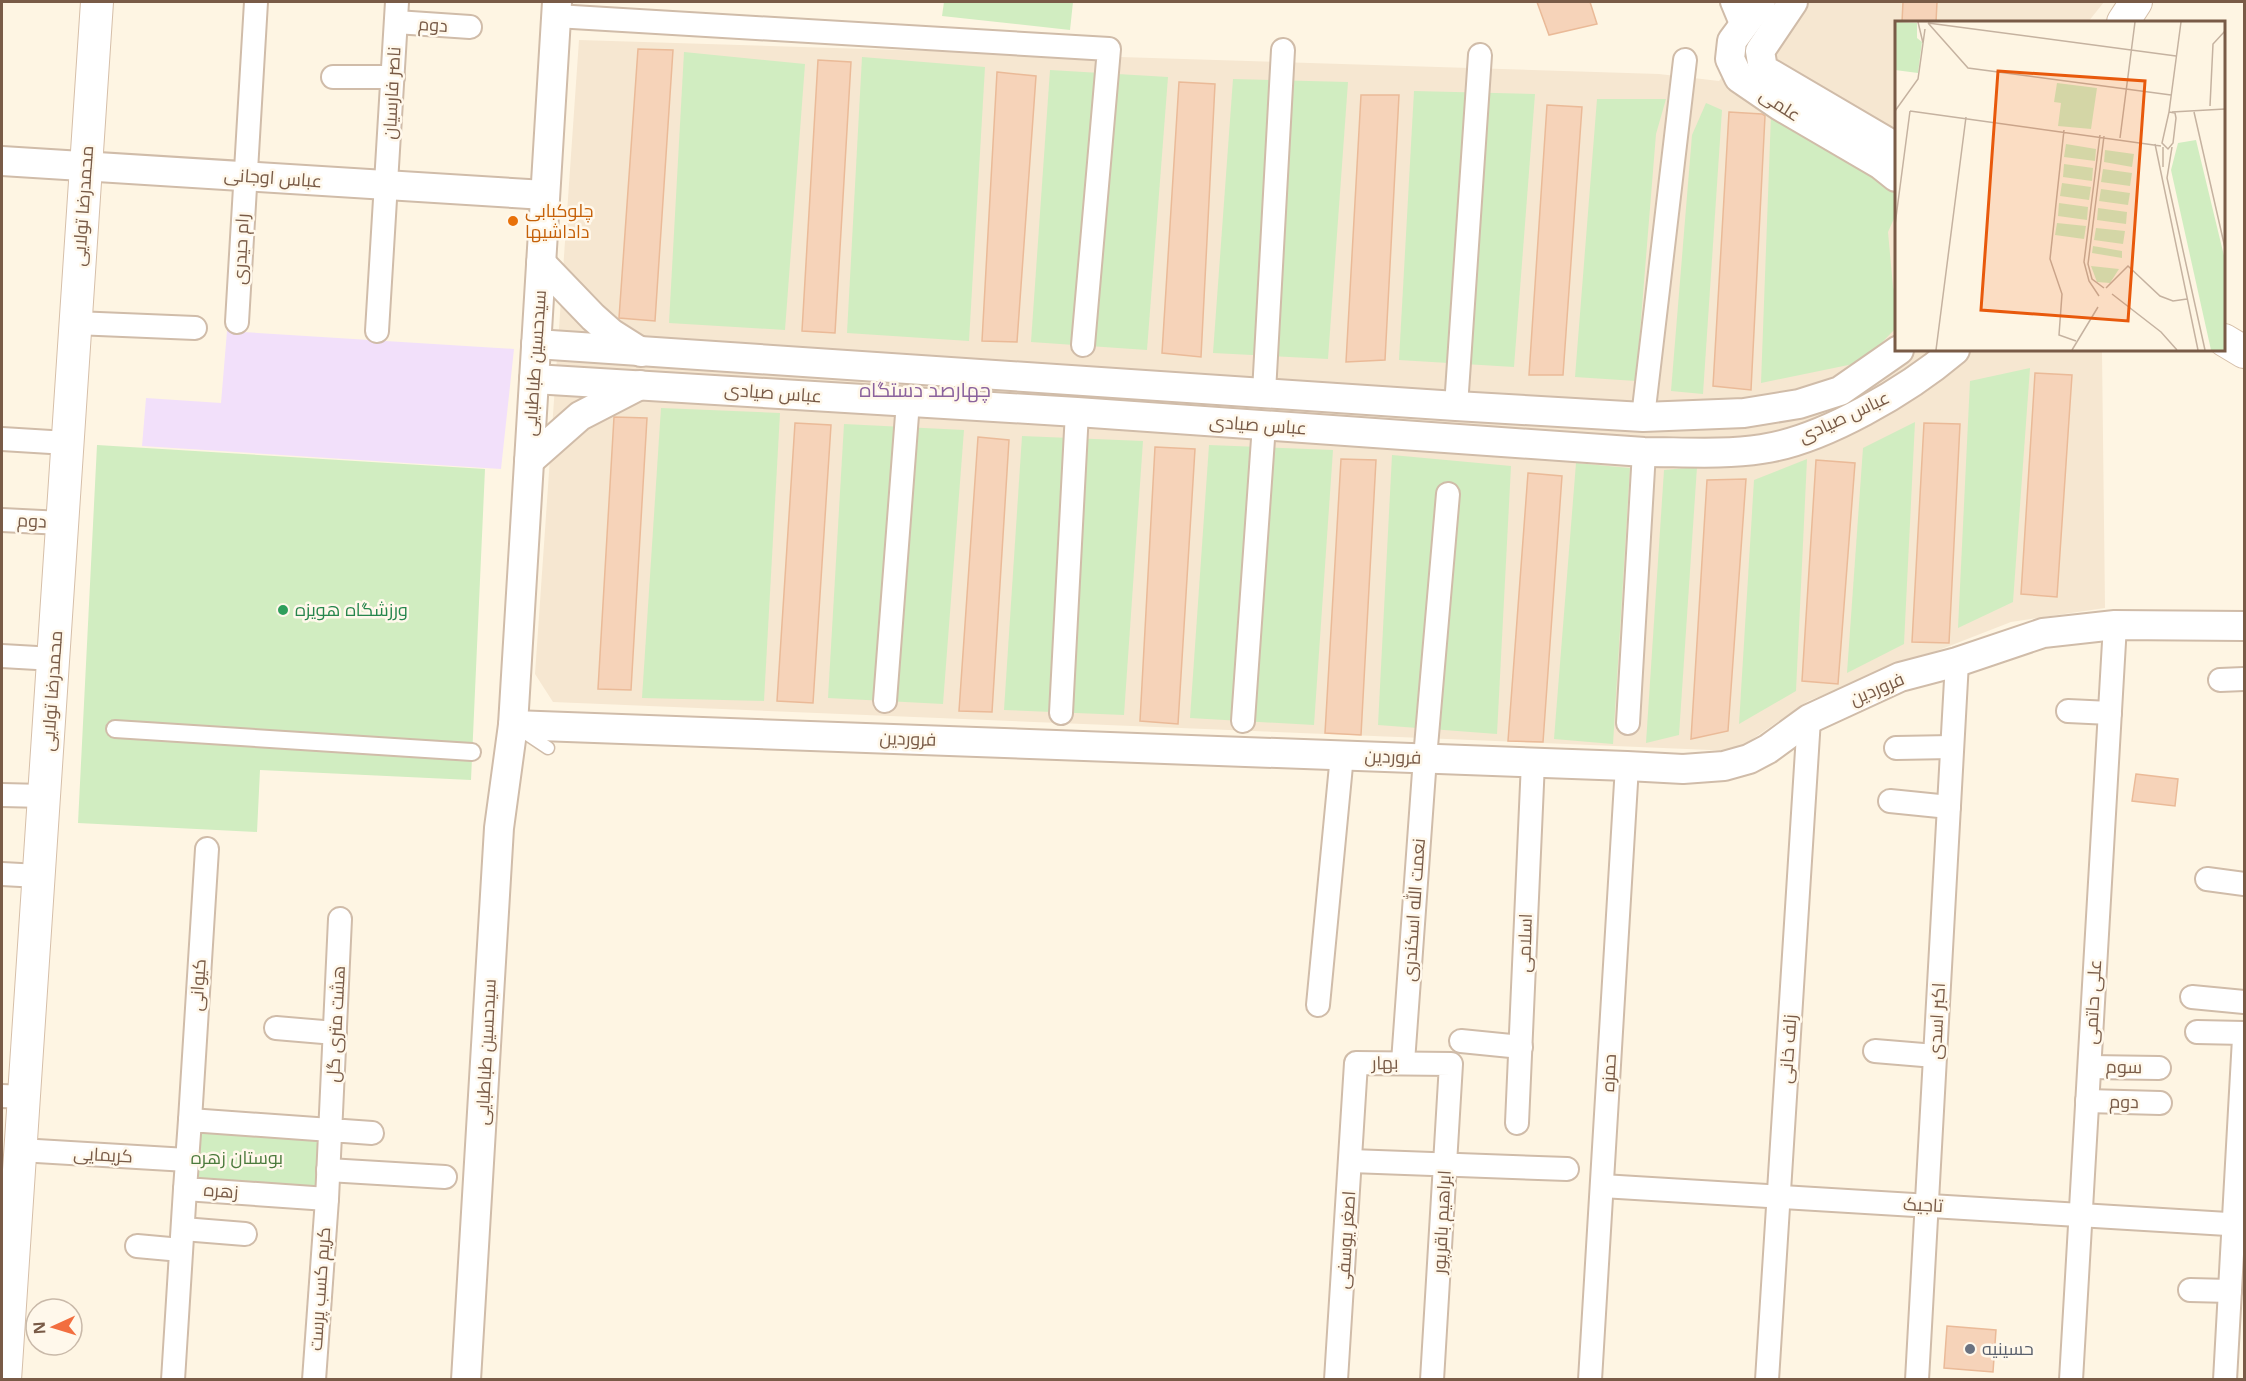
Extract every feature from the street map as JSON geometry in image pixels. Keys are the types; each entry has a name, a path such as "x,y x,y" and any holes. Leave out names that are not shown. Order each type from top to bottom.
{"main road":[{"name":"محمدرضا تولایی","path":"5,1380 5,1342 20,1150 13,1097 39,876 97,2"},
{"path":"2124,21 2136,2"},
{"path":"2225,341 2244,352"}],"street":[{"name":"رام حیدری","path":"237,322 256,2"},
{"path":"1761,2 1735,23 1760,51 1793,2"},
{"path":"556,9 1109,49 1083,345"},
{"name":"سیدحسین طباطبایی","path":"466,1380 508,829 518,786 513,725 556,9"},
{"name":"دوم","path":"397,12 470,27"},
{"name":"ناصر فارسیان","path":"377,331 397,12"},
{"name":"علمی","path":"1735,23 1730,59 1739,78 1780,106 1881,165 1895,176"},
{"path":"1264,392 1283,50"},
{"name":"علمی","path":"1760,51 1763,69 1895,146"},
{"path":"1456,406 1480,54"},
{"path":"1643,417 1685,60"},
{"path":"333,77 393,77"},
{"name":"عباس اوجانی","path":"2,161 545,195"},
{"path":"541,263 602,325 642,353"},
{"path":"75,323 195,328"},
{"name":"عباس صیادی","path":"536,344 642,353 1643,417 1744,413 1799,404 1840,391 1898,351"},
{"name":"عباس صیادی","path":"534,379 1077,412 1644,452 1727,452 1764,449 1807,438 1897,393 1934,368 1954,351"},
{"path":"529,461 580,417 641,384"},
{"path":"885,701 908,402"},
{"path":"1061,713 1077,412"},
{"path":"1244,721 1264,425"},
{"path":"2,439 67,443"},
{"path":"1629,723 1644,452"},
{"name":"نعمت الله اسکندری","path":"1403,1062 1425,758 1448,494"},
{"name":"دوم","path":"2,520 62,523"},
{"name":"فروردین","path":"513,725 1683,769 1732,764 1749,759 1768,749 1809,719 1900,677 1957,662 2043,633 2115,625 2244,626"},
{"name":"علی حاتمی","path":"2071,1380 2115,625"},
{"path":"2,656 54,659"},
{"name":"اکبر اسدی","path":"1917,1380 1957,662"},
{"path":"2220,680 2244,679"},
{"path":"2068,711 2110,712"},
{"name":"زلف خانی","path":"1767,1380 1809,719"},
{"path":"115,729 472,752"},
{"path":"1896,748 1952,747"},
{"path":"1318,1005 1342,755"},
{"name":"اسلامی","path":"1517,1124 1533,762"},
{"name":"حمزه","path":"1590,1380 1627,766"},
{"path":"2,795 44,796"},
{"path":"1890,801 1949,807"},
{"name":"سیدحسین طباطبایی","path":"483,1380 508,829"},
{"name":"کیوانی","path":"190,1120 207,849"},
{"path":"2,874 39,876"},
{"path":"2207,879 2244,884"},
{"name":"هشت متری گل","path":"331,1130 340,919"},
{"path":"2192,997 2244,1002"},
{"path":"276,1028 335,1033"},
{"path":"2197,1032 2244,1033"},
{"path":"1461,1041 1521,1047"},
{"path":"1875,1051 1935,1056"},
{"path":"2225,1380 2230,1291 2239,1224 2244,1051"},
{"name":"بهار","path":"1354,1101 1356,1063 1451,1064"},
{"name":"ابراهیم باقرپور","path":"1432,1380 1451,1064"},
{"name":"سوم","path":"2090,1067 2159,1068"},
{"name":"اصغر یوسفی","path":"1336,1380 1352,1161 1354,1101"},
{"name":"دوم","path":"2088,1101 2160,1102"},
{"path":"190,1120 372,1133"},
{"name":"زهره","path":"190,1120 185,1189 327,1198"},
{"path":"327,1198 331,1130"},
{"name":"کریمایی","path":"20,1150 187,1160"},
{"path":"1352,1161 1567,1169"},
{"path":"328,1170 445,1177"},
{"name":"تاجیک","path":"1602,1186 2239,1224"},
{"path":"173,1380 185,1189"},
{"name":"کریم کسب پرست","path":"314,1380 327,1198"},
{"path":"136,1246 182,1239 245,1234"},
{"path":"2190,1290 2230,1291"}],"lane":[{"path":"513,725 548,748"}],"shaded area":[{"path":"1786,2 2104,2 2089,21 1895,21 1895,351 2102,352 2105,608 2011,622 1808,701 1735,751 553,702 535,674 579,40 1659,74 1719,81"},
{"path":"227,331 514,349 501,469 142,446 146,398 221,403"}],"green space":[{"path":"944,2 1073,2 1070,30 942,16"},
{"path":"684,52 805,64 785,330 669,323"},
{"path":"862,57 985,67 969,341 847,333"},
{"path":"1050,70 1168,77 1147,350 1031,342"},
{"path":"1233,79 1348,82 1328,359 1213,353"},
{"path":"1414,91 1535,94 1514,367 1399,360"},
{"path":"1597,99 1666,99 1656,134 1636,381 1575,377"},
{"path":"1706,103 1722,110 1703,394 1671,391 1692,135"},
{"path":"1771,115 1895,189 1895,216 1888,232 1895,293 1895,329 1863,362 1761,383"},
{"path":"2030,368 2013,602 1958,628 1970,381"},
{"path":"661,408 780,413 764,701 642,698"},
{"path":"1915,422 1904,644 1847,673 1863,448"},
{"path":"844,424 964,430 943,704 828,698"},
{"path":"1022,436 1143,441 1124,715 1004,710"},
{"name":"ورزشگاه هویزه","path":"97,445 485,469 471,780 260,770 257,832 78,823"},
{"path":"1209,445 1333,450 1314,725 1190,718"},
{"path":"1392,455 1511,466 1497,734 1378,725"},
{"path":"1807,459 1796,691 1739,724 1754,480"},
{"path":"1576,463 1630,468 1613,744 1554,739"},
{"path":"1697,467 1679,735 1646,743 1664,470"},
{"name":"بوستان زهره","path":"198,1128 319,1134 317,1190 196,1184"}],"building":[{"path":"1537,2 1590,2 1597,24 1549,35"},
{"path":"1903,2 1937,2 1936,21 1902,21"},
{"path":"638,49 673,50 655,321 619,318"},
{"path":"818,60 851,62 835,333 802,331"},
{"path":"997,72 1036,76 1017,342 982,341"},
{"path":"1179,82 1215,84 1201,357 1162,353"},
{"path":"1361,95 1399,95 1385,360 1346,362"},
{"path":"1547,105 1582,107 1563,375 1529,375"},
{"path":"1729,112 1765,116 1751,390 1713,386"},
{"path":"2035,373 2072,375 2057,597 2021,594"},
{"path":"614,417 647,418 631,690 598,689"},
{"path":"795,423 831,425 813,703 777,701"},
{"path":"1924,423 1960,424 1949,643 1912,642"},
{"path":"978,437 1009,440 992,712 959,711"},
{"path":"1155,447 1195,449 1178,724 1140,721"},
{"path":"1341,459 1376,460 1361,735 1325,733"},
{"path":"1816,460 1855,463 1838,684 1802,681"},
{"path":"1528,473 1562,476 1543,742 1508,741"},
{"path":"1746,479 1728,731 1691,739 1707,480"},
{"path":"2136,774 2178,779 2175,806 2132,801"},
{"name":"حسینیه","path":"1947,1326 1996,1330 1993,1372 1944,1368"}],"place":[{"name":"چلوکبابی داداشیها","path":"513,221"},
{"name":"ورزشگاه هویزه","path":"283,610"},
{"name":"حسینیه","path":"1970,1349"}],"district":[{"name":"چهارصد دستگاه","path":"925,390"}]}
